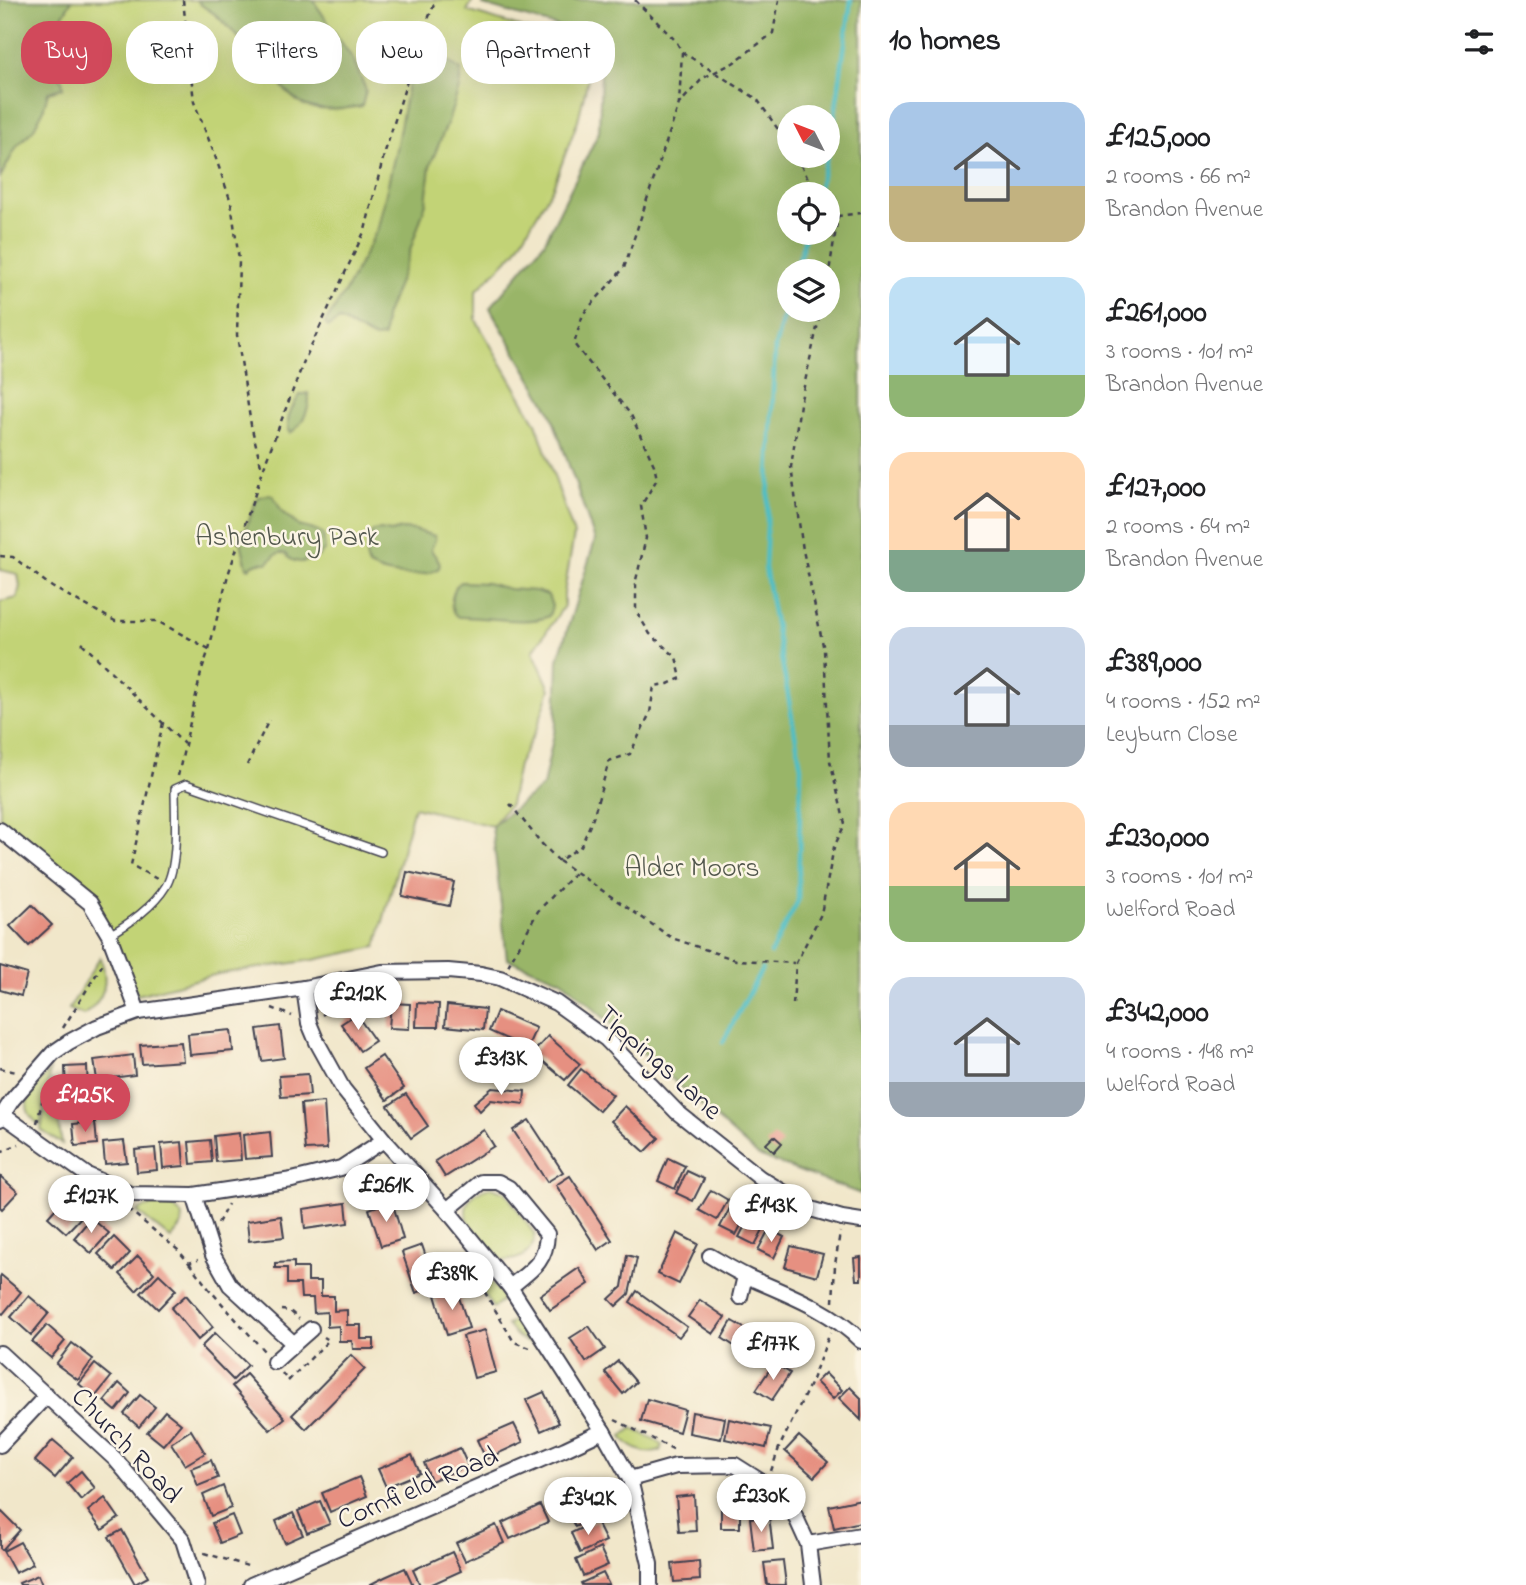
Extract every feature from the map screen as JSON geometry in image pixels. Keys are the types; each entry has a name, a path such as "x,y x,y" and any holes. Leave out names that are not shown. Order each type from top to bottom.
{"street":[{"path":"0,830 90,903 111,941 138,1012"},
{"name":"Tippings Lane","path":"2,1117 32,1076 69,1042 97,1027 138,1012 304,988 382,972 448,971 481,974 500,978 555,1003 606,1039 677,1112 760,1178 811,1209 861,1221"},
{"path":"304,988 309,1023 342,1089 510,1287 603,1432 629,1479 650,1564 650,1585"},
{"path":"2,1117 87,1175 130,1194 194,1195 292,1180 341,1168 384,1140"},
{"path":"447,1210 481,1182 498,1182 509,1188 547,1234 547,1249 540,1261 510,1287"},
{"path":"194,1195 211,1248 230,1285 294,1344"},
{"path":"710,1256 832,1318 861,1341"},
{"path":"740,1297 746,1276"},
{"path":"274,1362 310,1329"},
{"name":"Church Road","path":"0,1353 115,1459 183,1540 197,1585"},
{"path":"0,1445 47,1395"},
{"name":"Cornfield Road","path":"251,1585 603,1432"},
{"path":"629,1479 676,1466 735,1465 765,1484 792,1509 808,1544 813,1585"},
{"path":"808,1544 861,1535"}],"lane":[{"path":"111,941 167,884 176,849 175,789 186,784 381,852"}],"path":[{"path":"183,0 194,102 231,202 239,260 237,335 251,425 262,471"},
{"path":"175,789 201,673 228,576 262,471 304,360 365,230 401,100 421,36 436,0"},
{"path":"635,0 676,41 682,52 757,99 777,128"},
{"path":"679,104 703,78 733,63 774,33 779,0"},
{"path":"558,862 581,846 593,818 610,761 630,754 650,713 654,686 681,678 676,657 650,634 636,611 636,580 646,538 642,506 657,479 654,465 631,415 574,344 583,314 624,268 679,104 682,52"},
{"path":"840,216 861,213"},
{"path":"793,1004 796,963 821,914 834,847 845,824 830,761 824,650 803,550 791,467 800,404 818,322"},
{"path":"0,556 13,557 52,587 116,621 157,621 209,649"},
{"path":"82,643 184,744"},
{"path":"247,765 269,720"},
{"path":"163,723 131,865 167,884"},
{"path":"510,804 558,862 671,938 736,960 796,963"},
{"path":"500,978 538,911 575,873"},
{"path":"62,1029 111,941"},
{"path":"0,1152 34,1138 54,1054"},
{"path":"0,1068 32,1076"},
{"path":"127,1209 178,1250 189,1263 211,1248 236,1189"},
{"path":"765,1484 830,1331 842,1218"},
{"path":"475,1244 473,1272 514,1342 556,1358"},
{"path":"611,1418 682,1454"},
{"path":"185,1548 275,1575"}],"green space":[{"name":"Ashenbury Park","path":"0,0 473,0 467,11 500,21 461,21 461,84 587,84 578,120 553,187 515,252 476,291 476,320 536,423 574,535 564,606 533,651 550,689 537,728 518,765 510,804 492,826 414,807 376,947 313,960 218,974 137,995 96,903 54,863 0,818 0,602 17,598 20,586 18,574 0,570"},
{"path":"0,0 72,0 60,21 21,21 21,84 62,84 63,88 48,92 43,111 33,130 17,146 0,178"},
{"path":"197,0 313,0 327,21 232,21 232,30"},
{"name":"Alder Moors","path":"486,0 861,0 861,1194 758,1156 562,980 507,959 492,826 543,786 556,724 558,660 595,540 550,411 490,308 544,243 599,132 601,84 615,84 615,21 539,21 483,5"},
{"path":"342,43 356,66 356,84 364,84 366,90 362,106 324,109 302,104 281,84 342,84"},
{"path":"447,61 461,70 459,88 449,119 430,166 426,203 385,317 384,337 373,338 340,320 328,327 325,323 346,290 378,228 408,84 447,84"},
{"path":"308,393 309,404 305,416 290,433 288,418 292,409 300,395"},
{"path":"270,494 282,512 299,526 323,534 325,549 319,556 299,562 290,559 285,553 279,553 267,563 257,563 247,568 241,542 256,501 259,497"},
{"path":"402,529 435,536 431,549 439,560 439,568 428,573 405,575 382,572 369,566 366,548 373,531 391,532"},
{"path":"461,582 487,583 548,595 552,606 549,616 529,620 458,617 452,610 451,603 456,586"},
{"path":"100,957 105,982 100,997 84,1015 69,1009"},
{"path":"50,1071 40,1125 32,1118 27,1104 33,1090"},
{"path":"52,1080 62,1144 41,1130"},
{"path":"492,1187 505,1192 535,1235 532,1247 520,1258 502,1261 469,1222 467,1205 472,1197 481,1190"},
{"path":"161,1203 172,1206 183,1216 181,1227 171,1239 137,1212"},
{"path":"487,1277 505,1299 493,1308 481,1290"},
{"path":"520,1316 538,1343 524,1341 507,1325"},
{"path":"632,1428 661,1443 660,1451 644,1452 629,1445 622,1437"}],"building":[{"path":"407,872 454,882 449,906 402,896"},
{"path":"32,905 52,925 29,946 10,926"},
{"path":"0,966 27,974 21,996 0,990"},
{"path":"391,1003 410,1004 409,1029 389,1028"},
{"path":"417,1003 439,1004 438,1027 416,1027"},
{"path":"447,1005 485,1009 483,1030 445,1026"},
{"path":"497,1011 536,1028 527,1048 489,1031"},
{"path":"356,1014 375,1041 360,1051 341,1024"},
{"path":"280,1026 284,1058 262,1061 257,1029"},
{"path":"231,1030 233,1051 190,1055 188,1034"},
{"path":"548,1036 580,1064 565,1080 533,1053"},
{"path":"181,1042 183,1061 142,1064 140,1045"},
{"path":"133,1055 135,1075 97,1080 94,1060"},
{"path":"382,1056 404,1088 387,1100 364,1068"},
{"path":"87,1066 88,1091 66,1092 65,1067"},
{"path":"581,1069 613,1095 599,1111 568,1085"},
{"path":"308,1074 310,1095 281,1097 279,1076"},
{"path":"492,1088 525,1091 524,1104 491,1100 480,1111 474,1103"},
{"path":"406,1094 428,1126 411,1138 388,1106"},
{"path":"324,1102 327,1149 305,1150 301,1104"},
{"path":"625,1106 659,1138 645,1152 611,1121"},
{"path":"529,1120 563,1172 547,1182 513,1130"},
{"path":"95,1122 97,1144 75,1146 73,1124"},
{"path":"484,1130 494,1146 445,1177 435,1161"},
{"path":"270,1132 272,1157 245,1159 243,1135"},
{"path":"239,1133 241,1160 216,1162 214,1136"},
{"path":"774,1136 782,1143 774,1152 766,1144"},
{"path":"210,1140 212,1162 191,1164 189,1142"},
{"path":"124,1141 127,1162 105,1164 103,1143"},
{"path":"182,1142 184,1166 163,1168 161,1144"},
{"path":"155,1148 157,1170 137,1172 135,1150"},
{"path":"668,1158 685,1166 675,1189 658,1181"},
{"path":"687,1171 704,1179 693,1201 676,1193"},
{"path":"0,1176 18,1192 2,1209 0,1207"},
{"path":"570,1176 612,1240 598,1250 556,1185"},
{"path":"711,1190 728,1200 717,1220 699,1210"},
{"path":"66,1197 85,1213 66,1233 48,1217"},
{"path":"392,1201 403,1239 381,1246 369,1209"},
{"path":"346,1203 348,1223 305,1229 303,1209"},
{"path":"731,1206 747,1214 736,1235 720,1227"},
{"path":"281,1216 284,1237 249,1241 247,1221"},
{"path":"750,1216 766,1224 755,1245 739,1237"},
{"path":"91,1218 109,1233 91,1253 74,1238"},
{"path":"769,1229 784,1237 774,1258 758,1250"},
{"path":"677,1233 698,1244 679,1284 658,1274"},
{"path":"114,1237 130,1253 115,1270 98,1254"},
{"path":"422,1245 436,1286 416,1293 402,1252"},
{"path":"791,1246 823,1254 817,1276 785,1267"},
{"path":"627,1255 637,1258 629,1294 616,1306 609,1299 622,1287"},
{"path":"138,1256 154,1273 136,1291 120,1274"},
{"path":"861,1257 861,1280 856,1280 854,1258"},
{"path":"294,1262 294,1268 308,1268 308,1281 321,1281 321,1296 334,1296 334,1311 347,1310 347,1325 361,1325 361,1339 374,1339 374,1349 353,1349 352,1341 339,1341 339,1326 327,1327 327,1312 314,1313 313,1298 301,1298 300,1284 287,1284 287,1268 275,1268 275,1263"},
{"path":"579,1268 589,1284 550,1310 540,1295"},
{"path":"159,1274 176,1290 158,1309 141,1293"},
{"path":"1,1275 21,1292 3,1314 0,1312"},
{"path":"456,1288 469,1328 447,1335 435,1295"},
{"path":"637,1291 687,1327 679,1337 630,1302"},
{"path":"186,1295 213,1327 198,1340 171,1308"},
{"path":"29,1296 49,1313 31,1335 11,1317"},
{"path":"700,1300 725,1317 713,1334 688,1317"},
{"path":"732,1321 756,1335 745,1353 722,1338"},
{"path":"47,1325 65,1341 51,1358 32,1342"},
{"path":"589,1326 605,1349 586,1362 570,1338"},
{"path":"485,1330 496,1372 474,1378 463,1336"},
{"path":"791,1332 807,1341 791,1368 775,1358"},
{"path":"215,1333 248,1365 233,1380 201,1347"},
{"path":"72,1343 93,1359 78,1380 56,1364"},
{"path":"351,1355 365,1369 306,1429 292,1415"},
{"path":"618,1361 636,1382 623,1394 605,1372"},
{"path":"774,1363 790,1373 772,1400 756,1390"},
{"path":"95,1364 111,1377 95,1397 79,1384"},
{"path":"825,1373 842,1390 833,1399 816,1382"},
{"path":"246,1374 285,1418 270,1430 232,1386"},
{"path":"119,1383 130,1393 116,1411 104,1401"},
{"path":"850,1387 861,1398 861,1420 839,1398"},
{"path":"544,1392 559,1423 541,1431 526,1400"},
{"path":"140,1395 155,1407 139,1427 124,1414"},
{"path":"647,1399 685,1410 679,1432 641,1421"},
{"path":"165,1411 181,1424 163,1445 147,1432"},
{"path":"692,1412 725,1418 721,1439 689,1433"},
{"path":"729,1419 771,1428 766,1448 725,1439"},
{"path":"514,1424 523,1442 486,1459 477,1440"},
{"path":"191,1430 205,1453 185,1465 171,1443"},
{"path":"799,1436 828,1462 814,1477 785,1451"},
{"path":"53,1440 73,1457 55,1478 35,1461"},
{"path":"460,1448 468,1466 431,1481 424,1463"},
{"path":"412,1455 420,1473 386,1487 378,1469"},
{"path":"211,1460 218,1478 198,1486 191,1468"},
{"path":"81,1471 95,1488 81,1500 67,1483"},
{"path":"359,1477 367,1496 330,1512 322,1493"},
{"path":"585,1477 592,1491 569,1502 562,1489"},
{"path":"223,1486 231,1508 211,1516 203,1495"},
{"path":"694,1495 696,1531 679,1532 676,1497"},
{"path":"105,1498 119,1518 102,1530 88,1511"},
{"path":"591,1498 599,1515 575,1527 566,1509"},
{"path":"861,1499 861,1522 834,1528 829,1506"},
{"path":"320,1501 330,1524 307,1533 298,1511"},
{"path":"721,1503 740,1503 740,1528 721,1528"},
{"path":"540,1505 548,1522 510,1539 502,1523"},
{"path":"2,1512 20,1530 2,1550 0,1514"},
{"path":"293,1513 303,1535 285,1543 276,1521"},
{"path":"232,1515 240,1535 220,1543 212,1523"},
{"path":"769,1516 773,1549 754,1551 750,1518"},
{"path":"596,1521 606,1541 580,1553 571,1533"},
{"path":"496,1525 504,1543 465,1561 456,1543"},
{"path":"122,1530 148,1577 135,1584 109,1537"},
{"path":"20,1542 33,1564 15,1573 3,1551"},
{"path":"600,1548 608,1565 583,1576 576,1560"},
{"path":"452,1552 461,1571 430,1585 420,1585 413,1570"},
{"path":"699,1561 700,1580 674,1582 672,1564"},
{"path":"783,1561 786,1585 767,1585 764,1563"},
{"path":"405,1568 413,1585 369,1585 385,1577"},
{"path":"603,1573 609,1585 582,1585 581,1583"},
{"path":"38,1575 42,1585 19,1583"}],"waterway":[{"path":"820,182 831,143 851,0"},
{"path":"799,259 803,245"},
{"path":"770,954 798,901 801,767 765,568 775,347 782,322"},
{"path":"723,1042 762,969"}]}
